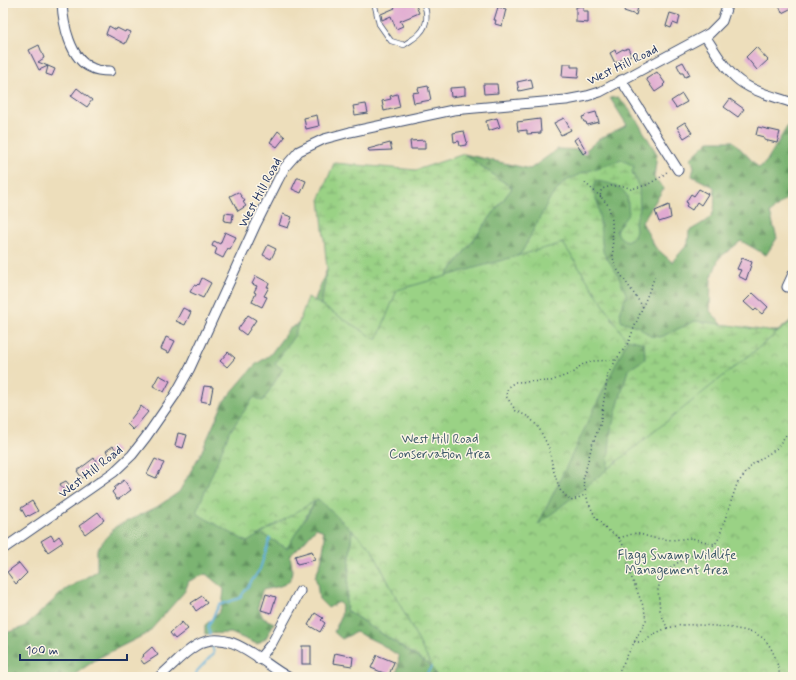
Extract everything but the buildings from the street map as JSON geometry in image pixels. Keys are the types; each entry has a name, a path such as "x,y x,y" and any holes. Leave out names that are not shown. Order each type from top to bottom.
{"street":[{"path":"62,3 67,34 72,47 80,59 91,68 110,71"},
{"name":"West Hill Road","path":"3,549 114,472 132,455 146,437 175,394 190,368 256,224 278,180 285,167 299,151 324,139 350,132 452,110 566,100 600,92 705,36 715,29 722,21 725,16 728,3"},
{"path":"705,36 729,71 742,84 761,93 793,103"},
{"path":"621,80 676,167"},
{"path":"787,287 793,274"},
{"path":"259,659 272,643 300,591"},
{"path":"159,677 191,649 208,640 217,639 238,645 288,677"}],"lane":[{"path":"377,3 375,6 379,24 391,41 404,45 421,33 426,22 426,9 423,3"}],"path":[{"path":"601,197 600,193 602,189 611,186 624,186 631,189 647,185 676,167"},
{"path":"585,183 608,205 612,220 613,257 615,266 643,307"},
{"path":"616,677 646,620 644,608 628,569 628,554 619,538 605,528 596,518 586,494 583,480 592,445 600,425 608,374 628,343 656,274"},
{"path":"586,494 571,501 560,490 553,469 549,448 539,428 529,418 516,411 506,396 508,387 515,382 551,381 575,372 581,365 587,363 594,361 616,360"},
{"path":"667,628 660,610 658,590 662,573 685,559 701,553 715,544 718,540 737,484 753,464 776,449 786,435 793,431"},
{"path":"619,538 636,533 652,538 672,540 691,538 715,544"},
{"path":"634,642 644,642 654,634 667,628 681,625 723,627 754,633 765,640 777,662 780,677"}],"green space":[{"name":"Flagg Swamp Wildlife Management Area","path":"618,97 633,114 657,154 654,178 664,188 642,222 655,247 672,262 688,244 689,231 709,218 714,210 714,187 692,176 694,167 691,158 709,141 733,141 759,168 766,162 793,117 793,140 790,141 793,165 793,193 770,213 777,238 766,255 741,241 719,258 711,279 710,311 729,332 778,331 793,319 793,677 541,551 441,283 512,188 464,154 530,169 558,149 586,150 599,139 627,125 610,98"},
{"name":"West Hill Road Conservation Area","path":"464,154 512,188 441,283 489,280 522,252 549,200 564,182 582,173 622,160 634,166 632,172 639,188 640,209 635,222 636,230 634,237 626,241 620,237 616,231 629,213 627,196 625,192 613,185 596,181 593,191 598,204 603,252 618,275 627,296 620,309 621,321 639,327 650,336 661,337 695,321 793,335 605,497 611,430 628,370 645,359 644,343 615,336 445,677 428,664 346,610 352,530 328,479 287,548 260,533 306,396 327,269 320,198 334,163 416,170"},
{"name":"Flagg Swamp Wildlife Management Area","path":"563,243 627,341 538,525 793,320 793,677 437,677 371,548 318,499 247,542 196,513 229,433 254,397 263,401 283,369 275,364 294,336 308,297 377,340 397,290"},
{"path":"327,269 306,396 305,519 328,479 352,530 346,610 428,664 445,677 395,677 398,668 399,656 381,644 356,632 342,639 334,632 341,617 342,606 339,602 328,608 319,599 315,577 321,562 325,540 322,530 316,528 290,556 292,572 291,578 288,582 278,587 262,590 258,607 263,618 274,623 266,638 257,644 231,633 205,634 205,625 215,617 222,606 224,589 206,574 189,581 185,591 148,633 98,658 71,677 3,677 3,634 24,627 65,590 97,571 97,549 115,527 157,507 179,492 201,453 224,401 255,365 270,355 289,329 307,319"}],"waterway":[{"path":"210,634 208,627 219,605 240,598 260,569 270,538"},
{"path":"195,677 197,671 214,653 212,646"},
{"path":"424,677 432,667"}]}
